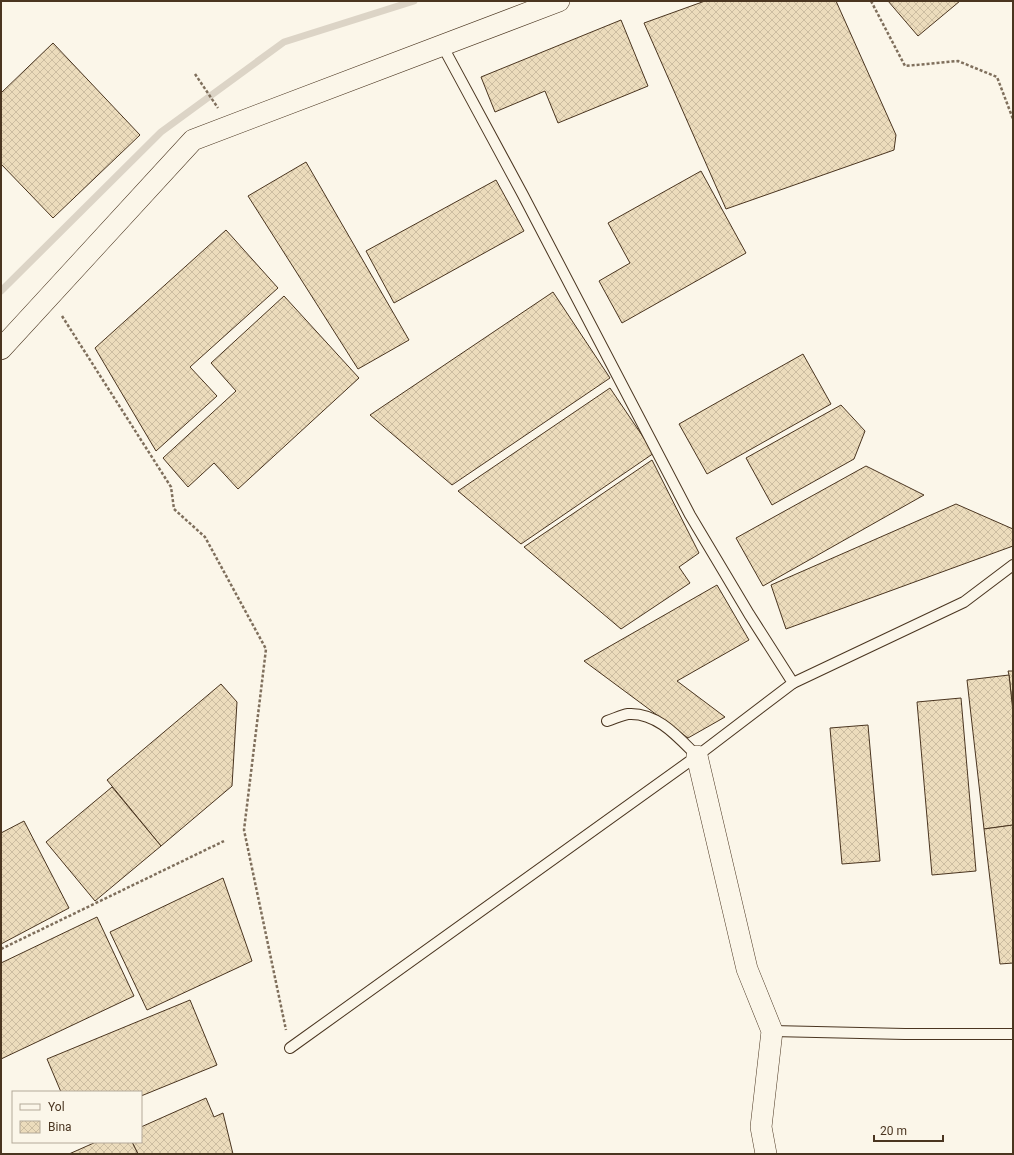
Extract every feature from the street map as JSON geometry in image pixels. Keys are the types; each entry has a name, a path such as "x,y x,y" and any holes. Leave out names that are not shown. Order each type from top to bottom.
{"street":[{"path":"1,349 193,140 558,1"},
{"path":"697,756 747,969 772,1031 761,1127 766,1154"}],"lane":[{"path":"442,45 523,195 690,515 749,614 793,683"},
{"path":"290,1048 697,756 793,683 964,602 1013,565"},
{"path":"607,721 627,714 645,715 676,734 697,756"},
{"path":"772,1031 905,1034 1013,1034"}],"path":[{"path":"871,1 905,66 958,62 997,77 1013,119"},
{"path":"195,74 219,109"},
{"path":"50,296 171,487 174,509 204,537 266,648 244,830 290,1048"},
{"path":"1,949 224,841"}],"building":[{"path":"705,1 836,1 896,135 894,150 726,209 644,23"},
{"path":"888,1 960,1 918,36"},
{"path":"621,20 648,86 558,123 545,91 495,112 481,77"},
{"path":"53,43 140,135 53,218 1,164 1,93"},
{"path":"306,162 409,340 358,369 248,196"},
{"path":"701,171 746,253 622,323 599,281 630,263 608,223"},
{"path":"496,180 524,231 394,303 366,251"},
{"path":"226,230 278,288 190,367 217,396 156,451 95,348"},
{"path":"553,292 610,378 452,485 370,415"},
{"path":"284,296 359,378 238,489 214,463 188,487 163,458 236,391 211,363"},
{"path":"803,354 831,404 707,474 679,424"},
{"path":"610,388 654,453 521,544 458,491"},
{"path":"841,405 865,431 854,459 772,505 746,458"},
{"path":"652,460 699,553 679,567 690,583 621,629 524,547"},
{"path":"866,466 924,495 763,586 736,538"},
{"path":"956,504 1013,529 1013,546 786,629 771,585"},
{"path":"717,585 749,640 677,681 725,717 688,738 584,661"},
{"path":"1008,671 1013,671 1013,712 1009,675"},
{"path":"1009,675 1013,712 1013,825 984,829 967,680"},
{"path":"221,684 237,702 232,786 161,846 107,780"},
{"path":"961,698 976,871 932,875 917,702"},
{"path":"868,725 880,861 842,864 830,728"},
{"path":"112,787 161,846 95,901 46,842"},
{"path":"24,821 69,908 1,944 1,833"},
{"path":"1013,825 1013,963 1000,964 984,829"},
{"path":"223,878 252,961 147,1010 110,932"},
{"path":"97,917 134,996 1,1059 1,963"},
{"path":"190,1000 217,1065 142,1096 142,1091 61,1091 47,1059"},
{"path":"206,1098 214,1117 223,1113 233,1154 138,1154 132,1143 142,1143 142,1127"},
{"path":"94,1143 132,1143 138,1154 69,1154"}],"waterway":[{"path":"1,291 161,132 284,42 414,1"}]}
